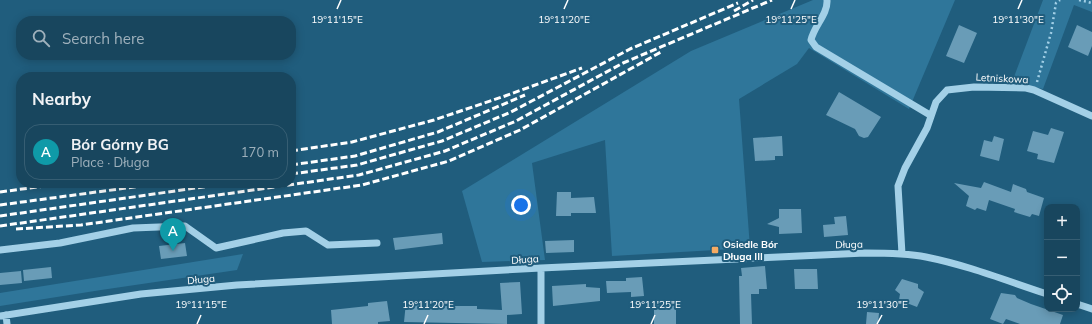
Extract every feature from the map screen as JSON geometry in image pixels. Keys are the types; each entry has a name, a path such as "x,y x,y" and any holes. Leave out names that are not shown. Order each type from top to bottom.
{"street":[{"path":"827,0 828,7 814,30 811,40 816,47 930,115 927,128 913,151 898,186 902,254"},
{"name":"Letniskowa","path":"930,115 936,102 948,90 986,87 1034,90 1092,116"},
{"path":"0,250 60,243 133,228 185,226 216,248 283,233 306,231 328,245 378,243"},
{"name":"Długa","path":"3,316 140,294 222,287 541,268 807,255 902,254 925,256 1044,293"},
{"path":"541,268 541,324"},
{"path":"1080,305 1092,309"},
{"path":"3,316 7,324"}],"path":[{"path":"1034,90 1051,33 1056,4 1060,0"},
{"path":"1079,0 1092,3"}],"shaded area":[{"path":"813,0 955,0 909,109 809,48 797,64 739,99 750,248 612,256 605,140 532,163 545,260 482,262 462,191 691,51"},
{"path":"1043,0 1092,0 1092,12 1074,5 1043,89 1012,82"},
{"path":"243,254 237,270 0,306 0,293"}],"building":[{"path":"959,25 977,33 964,63 946,56"},
{"path":"1077,25 1092,32 1092,46 1088,56 1068,47"},
{"path":"839,92 881,117 868,137 864,138 859,136 855,129 826,115"},
{"path":"1051,128 1064,132 1054,163 1037,159 1038,154 1027,151 1033,131 1048,135"},
{"path":"782,136 783,156 775,156 775,160 755,161 753,138"},
{"path":"994,136 1004,139 999,161 980,156 984,140 992,142"},
{"path":"984,182 1011,192 1013,184 1026,189 1027,192 1044,198 1039,216 1032,214 1030,217 1014,212 1015,209 989,200 986,211 977,208 975,210 966,206 969,196 954,183 981,188"},
{"path":"557,192 571,192 571,198 594,197 596,213 571,213 571,216 556,216"},
{"path":"779,209 801,209 802,233 779,234 779,227 767,224 779,218"},
{"path":"846,216 848,235 824,237 823,225 835,224 834,217"},
{"path":"442,233 443,244 395,250 393,238"},
{"path":"574,240 574,252 546,253 545,241"},
{"path":"185,243 187,256 161,259 159,246"},
{"path":"765,266 767,289 759,289 759,294 751,294 752,324 740,324 739,276 742,276 741,268"},
{"path":"51,267 52,278 24,281 23,270"},
{"path":"794,269 817,269 818,289 795,289"},
{"path":"21,271 22,283 0,285 0,273"},
{"path":"642,277 644,296 631,297 631,292 607,293 606,281 626,281 626,278"},
{"path":"902,279 918,284 918,288 924,292 917,307 899,300 900,294 895,290"},
{"path":"520,282 522,314 507,315 507,324 404,322 406,302 423,304 422,306 477,306 477,309 502,310 500,283"},
{"path":"586,284 586,287 600,288 600,301 553,306 552,286"},
{"path":"1001,293 1015,295 1017,298 1044,308 1044,312 1054,312 1063,315 1060,324 1020,324 1006,319 1003,324 990,319"},
{"path":"654,300 676,300 676,324 654,324"},
{"path":"387,301 390,321 378,322 378,324 332,324 331,310 368,306 368,303"},
{"path":"867,312 879,313 878,324 866,324"}],"railway":[{"path":"734,11 753,0"},
{"path":"296,184 359,175 445,151 516,121 623,63 772,0"},
{"path":"296,173 357,165 442,141 511,112 630,49 738,3"},
{"path":"16,229 81,225 362,185 449,161 520,130 661,52"},
{"path":"296,150 352,142 434,120 582,68"},
{"path":"296,164 355,156 438,132 525,95"},
{"path":"0,192 30,188"},
{"path":"0,205 127,188"},
{"path":"0,216 196,188"},
{"path":"0,226 267,188"}],"place":[{"name":"Osiedle Bór Długa III","path":"715,250"},
{"name":"Bór Górny BG","path":"173,251"}]}
